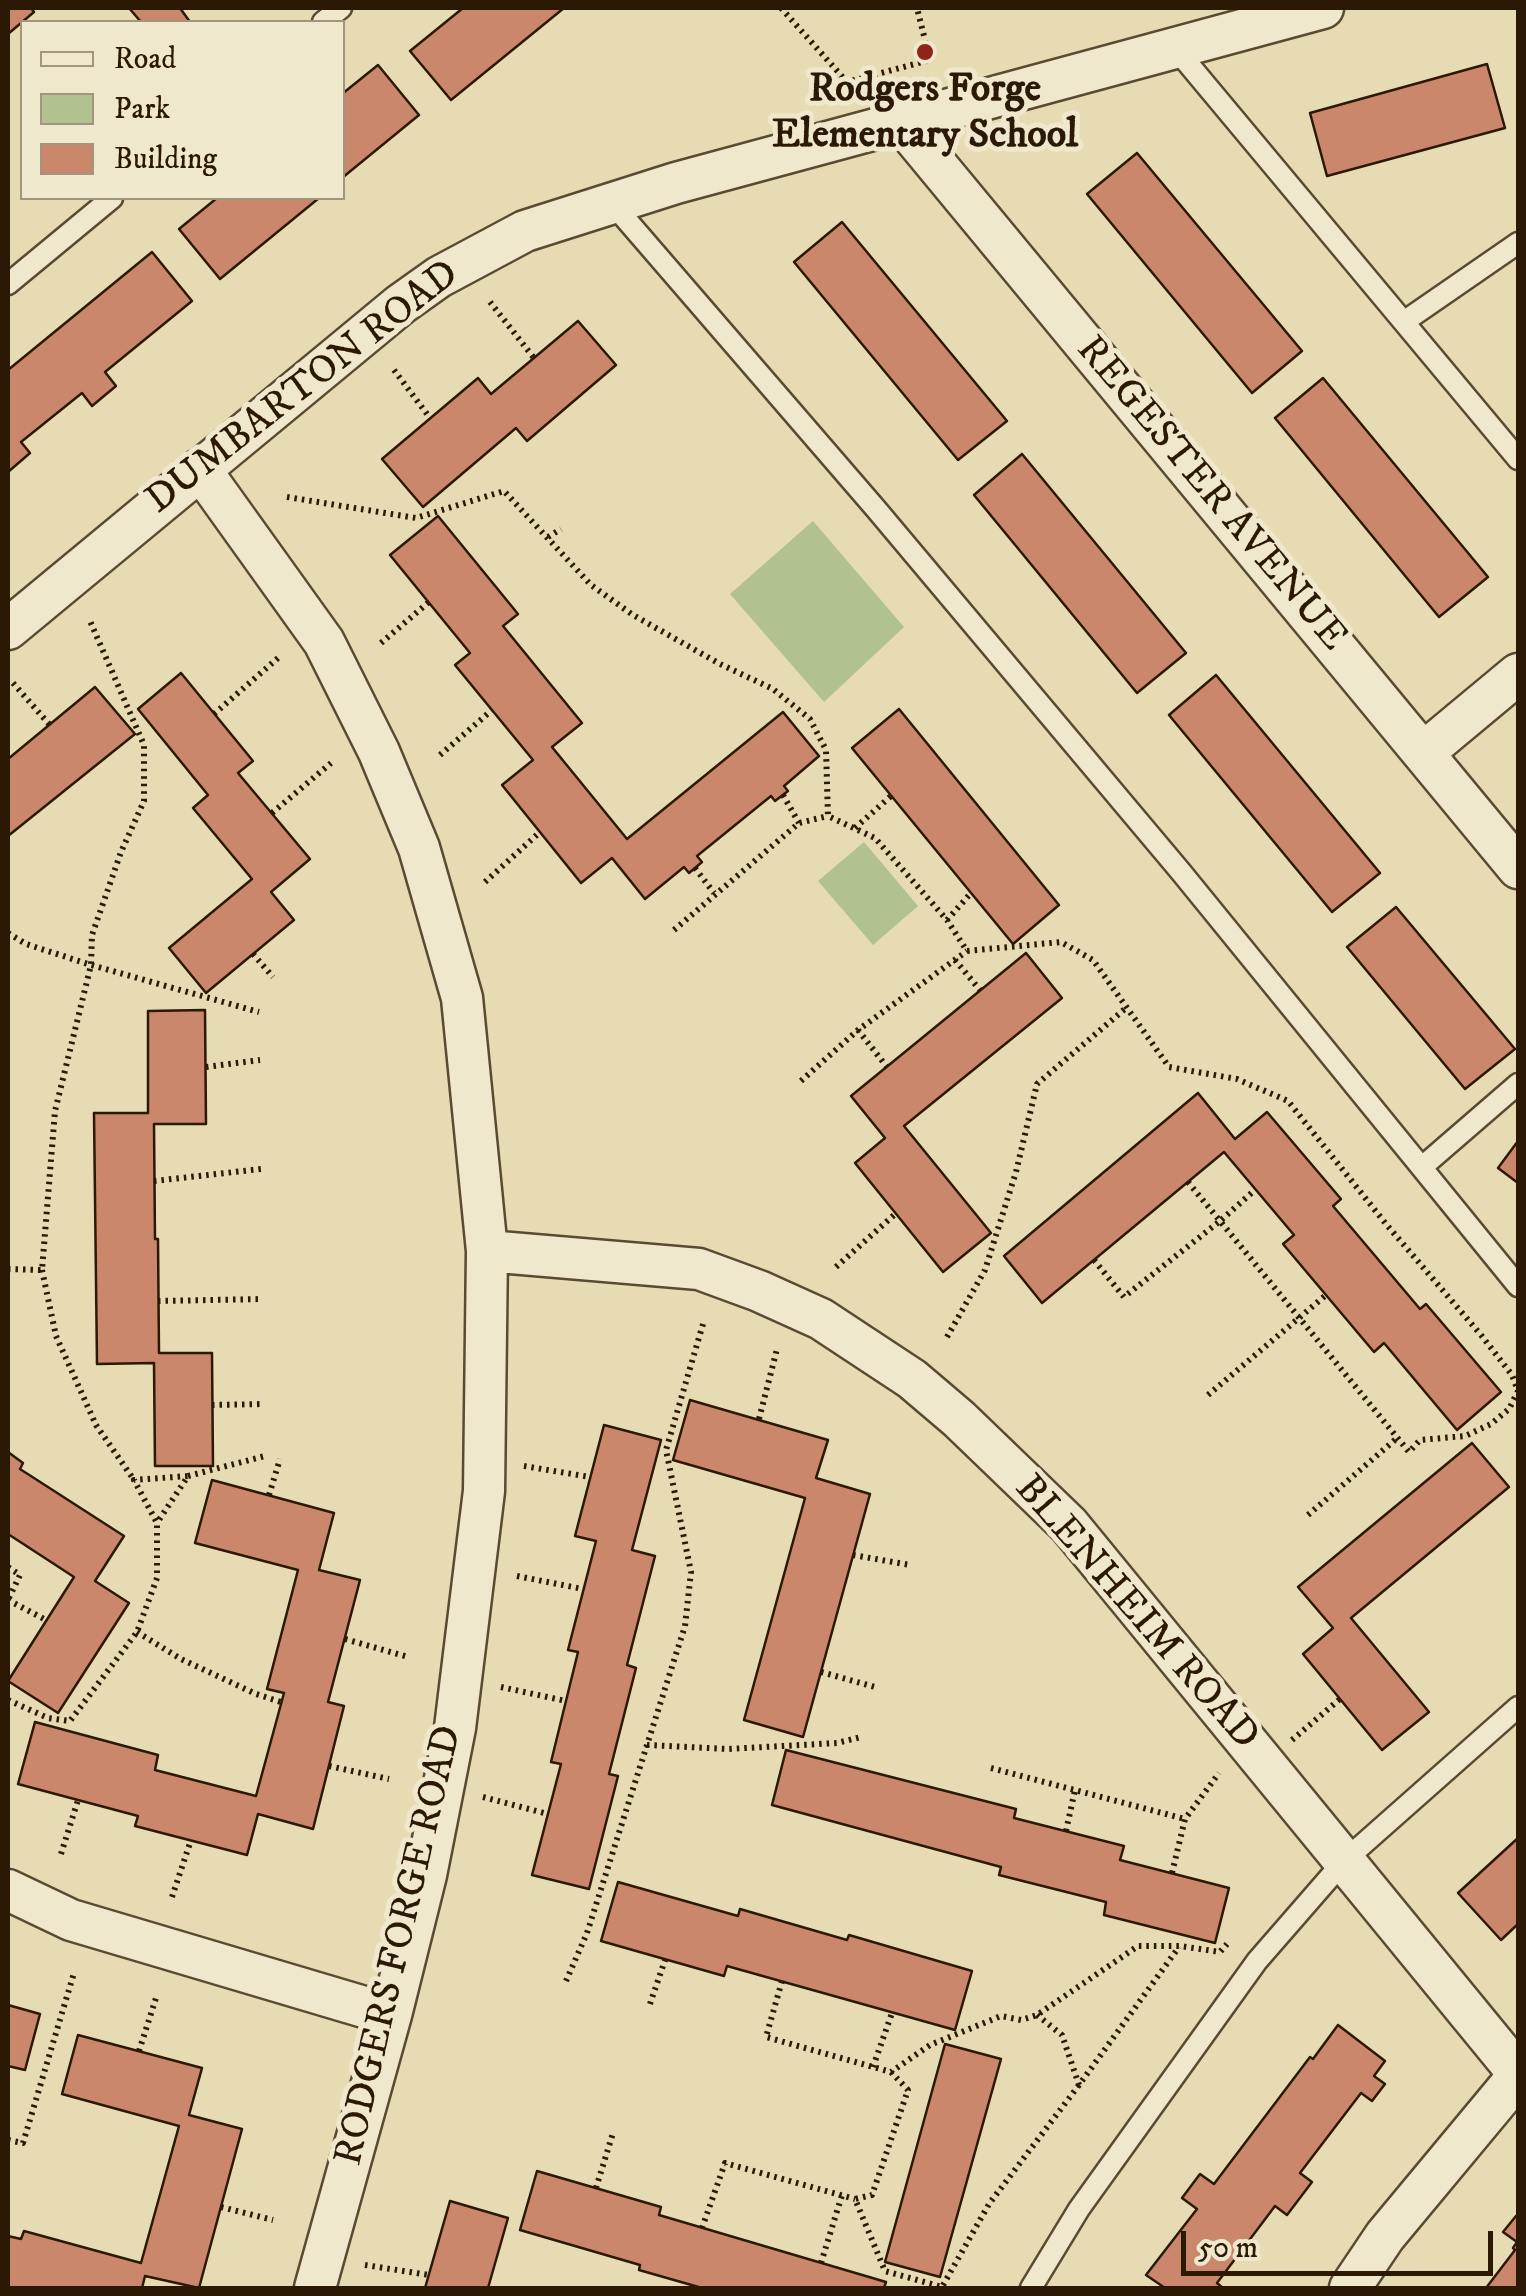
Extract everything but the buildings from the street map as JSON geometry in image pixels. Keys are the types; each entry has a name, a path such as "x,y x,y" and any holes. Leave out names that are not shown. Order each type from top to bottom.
{"street":[{"name":"DUMBARTON ROAD","path":"8,629 401,304 439,276 526,231 611,202 1323,8"},
{"name":"REGESTER AVENUE","path":"901,122 1518,868"},
{"name":"RODGERS FORGE ROAD","path":"200,469 324,642 379,752 419,848 462,998 488,1251 484,1491 458,1708 426,1875 316,2288"},
{"path":"1423,753 1518,674"},
{"name":"BLENHEIM ROAD","path":"488,1251 699,1269 821,1319 912,1379 1069,1525 1518,2074"},
{"path":"8,1890 71,1920 391,2015"},
{"path":"1350,2288 1385,2236 1518,2074"}],"lane":[{"path":"1175,48 1518,459"},
{"path":"8,284 110,200"},
{"path":"611,202 1181,872 1518,1286"},
{"path":"1405,321 1518,243"},
{"path":"1422,1167 1518,1084"},
{"path":"1030,2288 1079,2208 1257,1961 1344,1861 1518,1707"}],"path":[{"path":"780,8 847,82 930,60 917,8"},
{"path":"490,302 534,358"},
{"path":"394,370 430,418"},
{"path":"287,497 416,518 504,491 591,585 632,615 774,689 810,720 826,750 828,816"},
{"path":"548,537 561,529"},
{"path":"381,642 429,602"},
{"path":"8,1700 48,1718 70,1721 137,1632 157,1578 157,1524 134,1480 96,1425 56,1336 42,1270 55,1111 91,965 92,935 120,852 144,800 144,745 90,620"},
{"path":"214,714 278,658"},
{"path":"13,683 49,724"},
{"path":"440,755 492,710"},
{"path":"272,813 331,763"},
{"path":"783,796 799,823"},
{"path":"855,828 891,796"},
{"path":"674,930 799,823 828,816 875,838 947,920 967,951"},
{"path":"485,882 540,832"},
{"path":"695,868 714,893"},
{"path":"947,920 972,894"},
{"path":"8,933 26,944 91,965 259,1012"},
{"path":"801,1082 858,1030 967,951 1061,942 1093,960 1169,1068 1237,1080 1288,1101 1512,1375 1518,1391 1509,1409 1492,1424 1465,1436 1420,1440 1409,1452 1188,1182"},
{"path":"253,954 273,977"},
{"path":"955,960 980,990"},
{"path":"947,1337 984,1270 1016,1172 1038,1084 1126,1008"},
{"path":"858,1030 887,1067"},
{"path":"206,1068 260,1060"},
{"path":"154,1181 262,1169"},
{"path":"1094,1260 1124,1297 1256,1189"},
{"path":"836,1267 894,1216"},
{"path":"8,1269 42,1270"},
{"path":"1208,1395 1326,1295"},
{"path":"158,1301 263,1299"},
{"path":"566,1980 586,1933 685,1626 691,1572 666,1450 703,1324"},
{"path":"759,1420 777,1349"},
{"path":"212,1404 264,1404"},
{"path":"1308,1515 1396,1439"},
{"path":"134,1480 188,1476 265,1456"},
{"path":"269,1495 280,1459"},
{"path":"518,1466 590,1477"},
{"path":"157,1524 188,1476"},
{"path":"853,1555 910,1565"},
{"path":"8,1567 20,1575 8,1600 46,1620"},
{"path":"518,1576 583,1590"},
{"path":"137,1632 211,1673 282,1702"},
{"path":"345,1639 408,1658"},
{"path":"821,1672 875,1686"},
{"path":"501,1687 566,1701"},
{"path":"1172,1874 1185,1819 1212,1778 1258,1755 1340,1699"},
{"path":"647,1744 728,1749 837,1743 861,1737"},
{"path":"329,1766 389,1779"},
{"path":"991,1768 1185,1819"},
{"path":"1066,1831 1075,1790"},
{"path":"482,1797 548,1814"},
{"path":"61,1854 78,1800"},
{"path":"172,1897 191,1840"},
{"path":"890,2072 930,2044 1000,2016 1020,2020 1037,2016 1138,1946 1180,1946 1220,1952 1232,1939"},
{"path":"855,2198 885,2271 941,2288 989,2204 1180,1946"},
{"path":"650,2004 664,1960"},
{"path":"8,2140 23,2143 74,1973"},
{"path":"702,2228 725,2163 855,2198 872,2195 908,2090 890,2072 766,2037 782,1981"},
{"path":"139,2051 156,1998"},
{"path":"873,2067 892,2012"},
{"path":"1037,2016 1062,2036 1079,2084"},
{"path":"596,2188 613,2133"},
{"path":"821,2263 842,2195"},
{"path":"222,2207 273,2220"},
{"path":"365,2265 429,2275"}],"green space":[{"path":"813,521 904,627 824,702 730,594"},
{"path":"864,842 918,906 873,945 818,881"}],"place":[{"name":"Rodgers Forge Elementary School","path":"925,52"}]}
